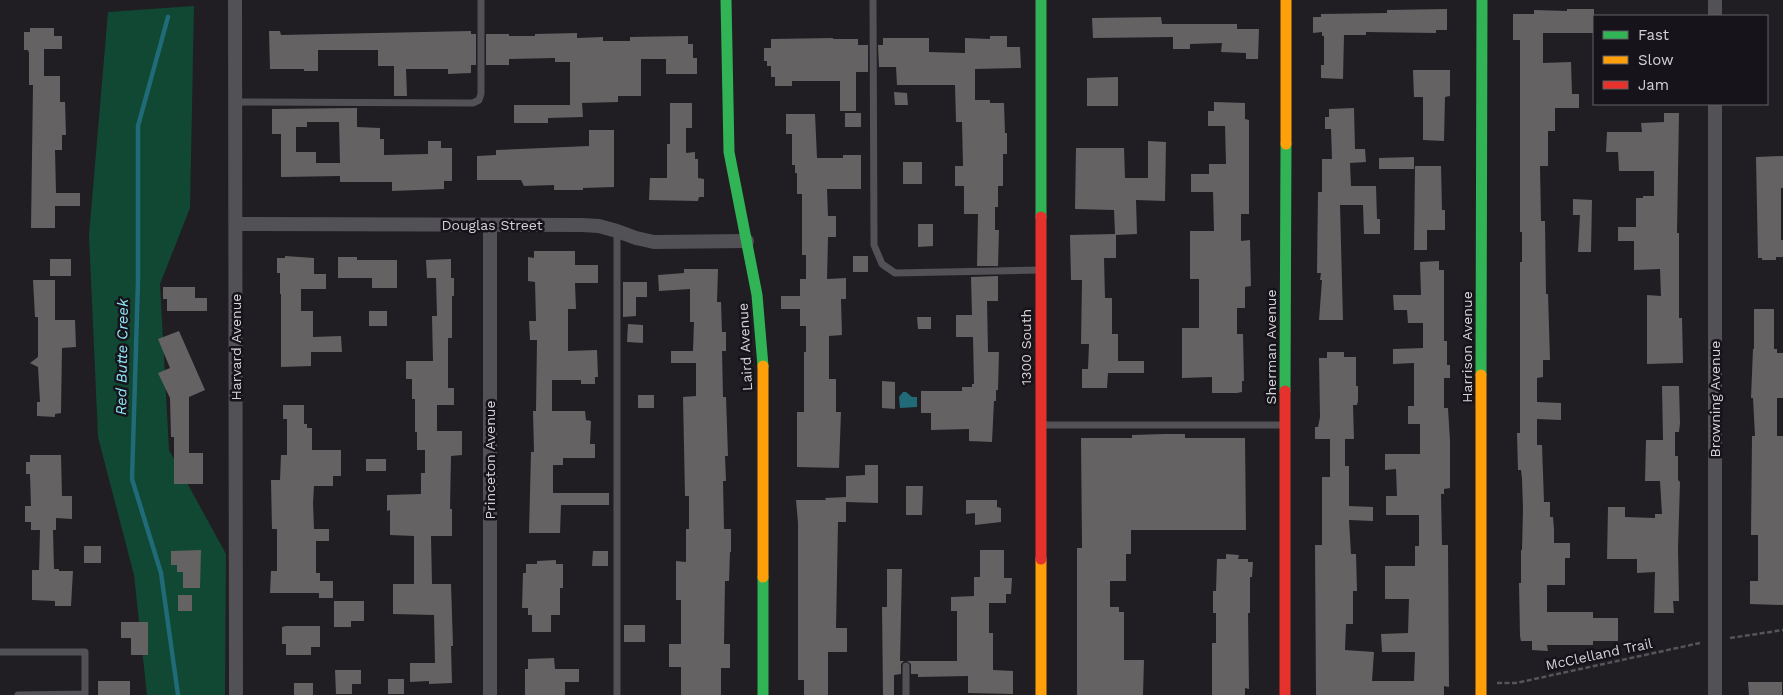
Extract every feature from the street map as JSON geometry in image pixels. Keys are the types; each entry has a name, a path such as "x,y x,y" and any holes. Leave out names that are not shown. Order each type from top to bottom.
{"street":[{"name":"Harvard Avenue","path":"235,0 236,695"},
{"name":"Laird Avenue","path":"726,0 728,137 732,168 757,295 763,358 763,695"},
{"name":"1300 South","path":"1041,0 1041,695"},
{"name":"Sherman Avenue","path":"1285,695 1286,0"},
{"name":"Harrison Avenue","path":"1481,695 1482,0"},
{"path":"1715,0 1715,15"},
{"name":"Browning Avenue","path":"1715,105 1715,695"},
{"name":"Douglas Street","path":"236,224 590,225 654,242 747,241"},
{"name":"Princeton Avenue","path":"490,225 490,695"}],"lane":[{"path":"235,102 473,103 479,100 480,94 481,0"},
{"path":"873,0 874,244 882,264 895,273 1041,270"},
{"path":"617,231 617,695"},
{"path":"1041,425 1286,425"},
{"path":"0,652 85,652 85,694 18,695"},
{"path":"906,666 906,695"}],"path":[{"path":"1731,638 1783,630"},
{"name":"McClelland Trail","path":"1501,683 1516,683 1701,642"}],"green space":[{"path":"194,6 190,208 160,284 169,450 226,554 225,695 147,695 134,575 98,437 89,235 108,12"}],"water":[{"path":"903,392 912,397 917,397 917,407 900,408 899,397"}],"building":[{"path":"1447,9 1447,30 1436,30 1436,33 1366,32 1366,35 1344,35 1343,79 1321,78 1321,65 1324,65 1324,36 1322,36 1322,32 1313,33 1313,17 1321,17 1321,14 1387,13 1387,10"},
{"path":"1567,9 1594,9 1594,15 1593,33 1543,33 1543,63 1571,62 1572,94 1579,94 1579,108 1555,108 1555,131 1548,131 1548,166 1540,166 1541,221 1545,221 1546,294 1548,294 1550,360 1543,360 1543,377 1537,378 1537,402 1561,403 1561,420 1537,419 1537,445 1542,445 1544,502 1550,502 1550,517 1553,517 1554,543 1570,543 1570,558 1565,558 1565,585 1547,585 1547,612 1593,612 1593,618 1618,618 1618,641 1593,641 1593,645 1547,645 1548,651 1532,650 1532,641 1521,641 1520,636 1519,583 1521,583 1523,509 1521,470 1518,470 1517,433 1520,433 1520,262 1522,262 1522,232 1520,232 1520,40 1513,40 1513,14 1534,14 1534,10 1567,11"},
{"path":"1161,17 1162,24 1237,24 1237,29 1259,29 1258,59 1246,59 1246,53 1221,52 1222,43 1190,44 1190,49 1173,49 1173,37 1093,38 1092,18"},
{"path":"30,28 54,28 54,36 62,36 62,49 44,49 44,76 60,76 60,102 65,102 66,135 62,135 62,150 55,150 56,193 80,193 80,206 55,206 55,228 31,228 33,85 29,85 29,53 28,50 24,50 24,32 30,32"},
{"path":"269,31 280,31 281,35 471,31 471,34 476,34 476,65 471,65 471,73 448,74 448,69 406,69 407,96 394,96 394,66 378,66 378,50 318,50 318,71 270,69"},
{"path":"577,33 577,38 603,37 603,41 630,41 630,37 688,36 688,44 693,44 693,58 697,58 697,74 666,74 666,59 641,59 641,96 618,96 618,102 582,103 583,117 548,118 548,123 514,123 514,105 570,105 570,62 555,62 555,58 509,59 509,65 486,65 486,34 535,36 535,34"},
{"path":"990,36 1007,36 1007,47 1020,47 1021,68 975,69 975,100 990,100 990,103 1004,103 1005,133 1007,133 1007,154 1003,154 1003,186 998,186 998,207 995,207 995,230 999,230 998,266 977,266 978,214 964,214 964,186 955,186 955,166 963,166 962,122 956,122 955,85 897,85 896,67 879,67 878,45 883,45 883,38 929,38 929,52 965,53 965,38 990,39"},
{"path":"771,39 858,39 858,45 868,45 868,72 856,72 856,111 840,111 840,81 792,81 792,86 775,86 775,77 771,77 771,66 767,66 767,61 764,61 764,48 771,48"},
{"path":"1413,70 1450,70 1450,96 1445,97 1444,141 1423,140 1423,97 1414,97"},
{"path":"1118,77 1118,106 1087,106 1087,78"},
{"path":"894,92 907,93 908,105 895,105"},
{"path":"1214,102 1245,103 1245,119 1249,120 1249,214 1241,214 1241,241 1250,240 1251,286 1245,287 1245,308 1237,308 1237,334 1243,334 1244,381 1242,381 1242,392 1237,393 1212,393 1212,377 1182,378 1182,328 1199,328 1199,279 1190,279 1190,231 1214,231 1213,192 1191,192 1191,174 1209,174 1209,164 1226,164 1225,126 1208,126 1208,111 1214,111"},
{"path":"670,103 692,103 692,128 686,128 686,153 695,152 695,159 698,159 698,178 704,179 704,197 699,197 698,201 649,200 650,178 667,178 667,144 670,144"},
{"path":"357,108 357,127 380,128 380,139 384,139 384,155 428,154 428,141 441,141 441,148 452,148 452,181 444,181 444,189 392,191 392,182 340,182 340,176 281,177 281,134 272,134 272,109","holes":["307,122 339,122 340,163 316,163 316,152 296,152 296,127 307,127"]},
{"path":"1354,108 1355,149 1365,149 1366,162 1350,163 1351,186 1376,186 1377,219 1380,219 1380,234 1364,234 1363,205 1340,205 1343,320 1319,320 1322,280 1320,280 1321,273 1317,273 1318,192 1322,192 1322,159 1332,159 1331,129 1325,129 1325,117 1329,117 1329,109"},
{"path":"845,113 861,113 861,127 845,127"},
{"path":"1664,113 1679,113 1677,233 1679,233 1679,318 1682,318 1683,363 1647,364 1647,295 1661,296 1660,269 1634,270 1634,241 1618,241 1618,227 1636,227 1636,198 1654,196 1654,171 1619,171 1618,152 1606,152 1607,132 1642,132 1641,123 1664,122"},
{"path":"786,114 815,114 817,158 843,158 843,155 861,155 861,189 827,189 828,216 836,216 836,237 828,237 827,279 846,278 846,299 841,299 842,335 829,336 829,379 836,379 836,412 841,412 839,468 797,467 797,412 804,412 806,326 800,326 800,309 781,309 781,296 800,296 800,279 806,279 806,255 802,255 802,194 797,194 797,173 795,173 795,165 792,165 792,134 786,134"},
{"path":"589,130 614,130 614,187 554,190 554,185 524,186 521,180 477,180 477,156 496,155 496,150 589,146"},
{"path":"1148,141 1166,142 1165,201 1136,200 1137,234 1116,235 1116,258 1104,258 1105,298 1112,298 1112,334 1118,334 1118,361 1144,361 1144,373 1108,373 1107,388 1082,388 1082,369 1088,369 1089,344 1081,344 1082,280 1071,280 1070,235 1115,234 1114,210 1075,209 1076,148 1124,148 1125,178 1148,178"},
{"path":"1783,156 1781,240 1783,240 1783,257 1776,257 1776,260 1762,260 1762,258 1758,258 1756,157"},
{"path":"1414,157 1414,169 1379,169 1379,158"},
{"path":"903,162 922,162 922,184 903,184"},
{"path":"1415,166 1441,166 1442,210 1445,210 1445,230 1427,230 1427,250 1414,250"},
{"path":"1573,199 1592,200 1591,252 1578,252 1580,215 1573,215"},
{"path":"918,224 933,224 933,246 918,247"},
{"path":"534,251 575,251 575,265 598,265 598,283 575,283 576,309 568,309 568,351 597,350 598,377 595,377 595,384 581,384 581,380 552,380 552,411 585,411 586,420 591,421 590,444 595,444 595,458 563,458 563,465 553,465 553,493 609,493 609,505 561,505 560,533 529,533 531,452 534,452 533,411 536,411 537,340 530,340 529,321 536,321 535,282 528,281 528,257 534,258"},
{"path":"285,256 314,258 314,274 326,274 326,289 301,289 301,311 313,311 313,337 341,336 342,352 311,352 311,366 281,367 281,294 280,273 277,273 277,258 285,258"},
{"path":"853,256 868,256 868,272 853,272"},
{"path":"338,257 357,257 357,260 397,260 397,288 372,288 372,278 338,278"},
{"path":"50,259 71,259 71,276 50,276"},
{"path":"451,259 451,278 454,278 454,296 452,296 452,338 448,338 448,388 454,388 454,405 437,405 437,431 462,431 462,455 451,456 450,509 452,509 452,536 431,536 432,584 451,584 452,683 429,684 429,681 410,682 410,663 435,663 434,615 393,614 393,584 414,584 414,536 390,535 390,510 387,511 387,495 421,494 421,473 425,473 425,450 417,450 415,399 412,399 412,379 406,379 406,361 433,361 432,316 437,316 436,278 427,278 426,260"},
{"path":"1439,261 1439,270 1444,270 1444,341 1447,341 1447,365 1450,365 1450,378 1444,378 1444,408 1448,408 1450,488 1444,489 1444,494 1441,494 1442,545 1448,545 1449,687 1444,686 1444,695 1316,695 1315,545 1322,545 1322,477 1330,477 1330,439 1315,439 1315,427 1318,427 1320,417 1319,358 1327,358 1327,352 1344,352 1344,357 1356,357 1358,401 1357,405 1353,405 1354,439 1345,439 1345,466 1349,466 1349,506 1373,507 1373,521 1349,520 1351,554 1356,554 1357,591 1353,591 1353,624 1346,624 1345,650 1374,652 1372,681 1414,681 1415,652 1382,652 1381,634 1408,633 1409,599 1385,599 1385,566 1415,566 1415,546 1419,546 1419,515 1386,515 1386,496 1397,496 1396,469 1385,470 1385,454 1420,454 1420,424 1408,424 1408,406 1414,406 1414,363 1393,364 1393,349 1423,348 1423,323 1408,323 1407,310 1394,310 1393,295 1421,295 1420,262"},
{"path":"684,269 718,269 717,302 721,302 722,332 726,332 726,351 722,351 723,397 726,397 728,456 725,456 726,481 723,481 724,529 731,529 731,552 729,581 725,581 724,644 730,644 730,668 721,668 721,695 681,695 681,667 669,667 669,644 681,644 681,600 676,600 676,561 686,562 686,529 689,529 689,496 685,496 683,397 696,396 696,363 671,363 671,351 693,351 694,322 690,322 690,289 659,291 658,275 684,273"},
{"path":"998,276 998,301 987,301 988,352 999,352 998,390 996,390 996,401 994,401 992,442 969,441 969,429 931,430 931,413 921,413 921,391 962,391 962,387 972,387 972,384 974,384 973,337 956,337 956,315 972,315 971,277"},
{"path":"33,280 55,280 55,320 75,320 76,347 62,348 61,413 55,414 55,417 37,416 37,402 40,402 38,367 30,363 38,357 38,317 35,317"},
{"path":"623,282 647,282 647,297 636,297 636,316 623,317"},
{"path":"163,287 195,287 195,298 207,298 207,311 167,311 167,299 163,299"},
{"path":"1754,309 1774,309 1774,349 1777,349 1777,353 1783,353 1783,398 1777,398 1777,436 1783,436 1783,605 1750,604 1750,581 1758,581 1758,535 1751,535 1752,436 1755,436 1753,398 1751,398"},
{"path":"369,311 387,311 387,326 369,326"},
{"path":"917,317 931,317 931,329 918,329"},
{"path":"628,324 643,325 643,343 627,342"},
{"path":"179,331 205,390 189,397 189,453 203,453 203,484 174,484 174,437 171,437 170,398 158,373 170,368 158,339"},
{"path":"882,381 895,382 895,409 882,408"},
{"path":"1662,386 1679,386 1680,423 1679,432 1675,432 1675,456 1678,456 1678,480 1680,482 1679,601 1673,601 1674,613 1654,613 1655,572 1637,573 1637,559 1607,559 1608,507 1625,507 1625,517 1655,518 1655,514 1662,514 1660,481 1645,481 1646,440 1663,440"},
{"path":"638,395 654,395 654,408 638,408"},
{"path":"283,405 304,405 304,424 307,424 307,428 312,428 312,450 341,450 341,476 333,476 333,486 314,486 313,503 314,529 329,529 329,541 316,541 316,573 320,573 320,581 333,581 333,598 319,598 319,593 270,593 271,571 277,571 277,529 272,529 271,480 280,480 281,455 287,455 287,419 283,419"},
{"path":"1185,434 1185,438 1245,438 1246,530 1131,530 1131,554 1126,554 1126,581 1110,581 1110,607 1119,607 1119,612 1124,612 1124,660 1144,660 1143,695 1077,695 1077,548 1082,548 1081,438 1132,438 1132,435"},
{"path":"30,455 61,455 62,496 72,496 72,519 56,518 56,530 53,530 54,569 73,571 71,606 55,606 55,601 32,600 32,570 39,570 40,530 31,530 31,522 25,522 25,506 31,506 30,474 26,474 26,462 30,462"},
{"path":"366,459 386,459 386,471 366,471"},
{"path":"865,465 878,465 878,503 846,502 846,522 838,522 836,628 847,628 847,652 828,652 828,695 804,695 804,680 798,680 798,523 796,500 826,500 825,498 846,497 846,476 865,475"},
{"path":"906,486 923,486 922,515 906,515"},
{"path":"966,500 997,500 997,507 1001,508 1001,522 975,525 975,513 966,514"},
{"path":"84,546 101,546 101,563 84,563"},
{"path":"201,550 200,588 183,588 183,572 177,572 177,565 171,565 171,551"},
{"path":"980,550 1004,550 1004,578 1012,578 1011,594 1006,594 1006,603 989,603 989,633 993,633 993,670 1013,671 1013,694 968,693 968,676 918,677 918,674 911,674 911,664 907,661 957,661 957,611 951,611 951,597 974,596 974,577 980,577"},
{"path":"593,551 608,551 608,566 592,566"},
{"path":"1226,554 1239,555 1238,559 1248,559 1248,562 1253,562 1252,577 1250,577 1250,613 1248,613 1249,689 1245,688 1245,695 1212,695 1212,643 1216,643 1216,613 1213,613 1213,591 1216,591 1217,559 1226,559"},
{"path":"556,560 556,564 563,564 563,588 560,588 560,615 551,615 551,632 532,632 532,615 528,615 528,608 522,608 523,573 526,573 526,564 537,564 537,561"},
{"path":"887,569 902,569 900,661 904,661 901,664 901,674 894,675 894,695 883,695 882,607 887,607"},
{"path":"178,595 192,595 192,611 178,611"},
{"path":"334,601 364,601 364,621 351,621 351,627 334,627"},
{"path":"121,622 148,622 148,655 131,655 131,638 121,638"},
{"path":"624,625 645,625 645,642 624,642"},
{"path":"320,626 320,647 311,647 311,655 286,655 286,644 282,644 282,627"},
{"path":"554,658 555,669 579,669 579,682 565,682 565,695 525,695 525,669 528,669 528,659"},
{"path":"335,670 361,670 361,684 352,684 352,694 336,694"},
{"path":"388,679 404,679 404,694 388,694"},
{"path":"98,681 130,681 130,695 98,695"},
{"path":"1748,682 1782,682 1782,695 1749,695"},
{"path":"294,683 313,683 313,695 294,695"}],"waterway":[{"name":"Red Butte Creek","path":"168,17 138,126 138,281 132,479 161,573 178,695"}],"traffic: fast":[{"path":"726,0 729,152 757,295 763,366"},
{"path":"1041,0 1041,217"},
{"path":"1481,375 1482,0"},
{"path":"1285,391 1286,144"},
{"path":"763,577 763,695"}],"traffic: slow":[{"path":"1286,0 1286,144"},
{"path":"763,366 763,577"},
{"path":"1481,375 1481,695"},
{"path":"1041,559 1041,695"}],"traffic: jam":[{"path":"1041,217 1041,559"},
{"path":"1285,391 1285,695"}]}
